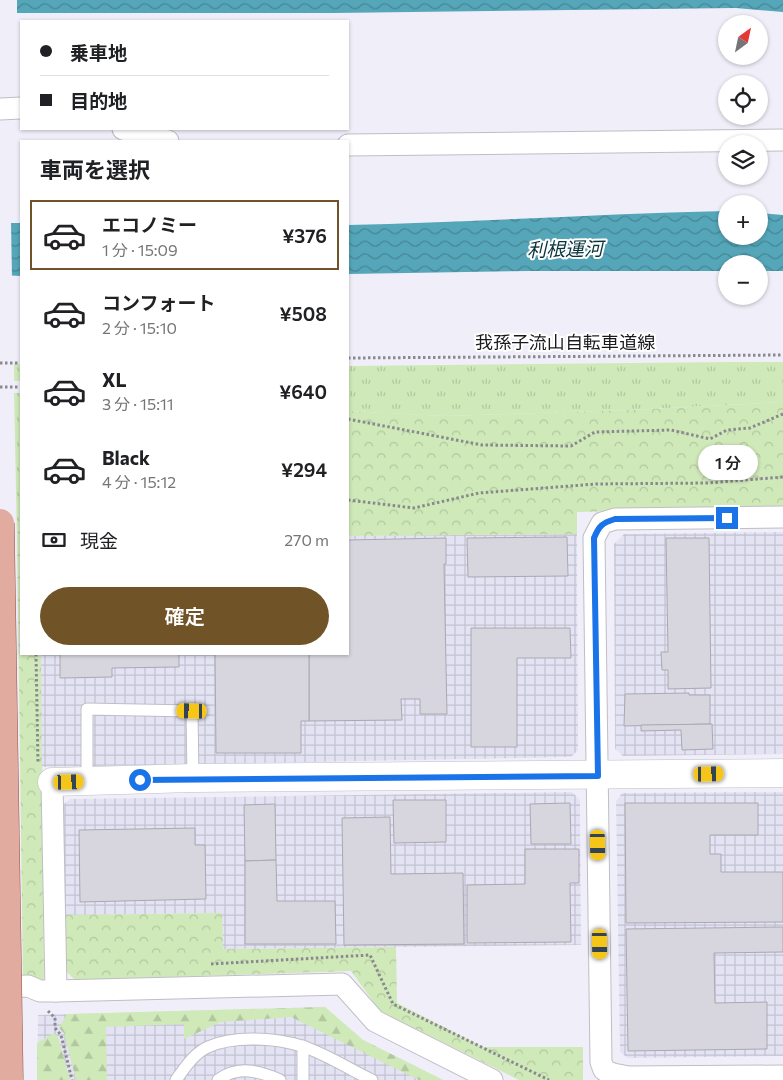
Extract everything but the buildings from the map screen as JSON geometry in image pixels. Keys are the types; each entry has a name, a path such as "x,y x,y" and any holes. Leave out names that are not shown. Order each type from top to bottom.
{"main road":[{"path":"0,523 9,1080"}],"street":[{"path":"0,110 20,108"},
{"path":"127,130 164,140"},
{"path":"349,145 783,140"},
{"path":"783,517 615,519 602,523 594,538 601,1062 604,1070 629,1077 783,1076"},
{"path":"56,991 52,782 193,778 783,773"},
{"path":"0,987 28,986 40,991 56,991 342,984 375,1021 492,1080"}],"lane":[{"path":"86,781 87,709 192,711 193,778"},
{"path":"176,1080 189,1063 206,1047 235,1040 274,1041 303,1046 372,1080"},
{"path":"303,1046 303,1080"},
{"path":"218,1080 239,1071 256,1071 280,1080"}],"path":[{"name":"我孫子流山自転車道線","path":"349,358 783,355"},
{"path":"0,363 20,363"},
{"path":"0,387 20,387"},
{"path":"349,419 482,445 571,446 595,432 671,430 710,439 727,430 750,428 783,414"},
{"path":"349,423 357,421"},
{"path":"349,500 414,508 479,493 596,484 708,483 783,477"},
{"path":"46,1009 55,1018 55,1028 61,1035 72,1080"}],"shaded area":[{"path":"783,532 783,754 623,756 615,749 614,544 624,534"},
{"path":"577,534 578,750 571,757 41,767 41,655 349,655 349,536"},
{"path":"572,792 580,800 581,945 223,949 222,913 62,915 59,808 70,799"},
{"path":"783,792 783,1056 628,1058 620,1052 616,801 622,793"},
{"path":"325,1007 363,1040 443,1080 37,1080 38,1015"}],"green space":[{"path":"783,362 783,402 630,410 446,416 349,411 349,366"},
{"path":"14,364 20,364 20,381 14,381"},
{"path":"14,393 20,393 20,520 17,537"},
{"path":"783,402 783,508 577,512 577,534 349,536 349,411 446,416 630,410"},
{"path":"20,520 20,655 41,655 44,981 23,982 17,537"},
{"path":"222,913 223,949 396,947 397,1003 483,1047 583,1047 583,1080 519,1080 380,1011 351,971 75,980 64,969 62,915"},
{"path":"325,1007 363,1040 443,1080 419,1080 291,1017 221,1022 184,1039 184,1024 106,1027 107,1080 76,1080 64,1033 59,1028 67,1014"},
{"path":"54,1033 58,1037 70,1080 37,1080 37,1043"}],"water":[{"path":"17,0 783,0 783,12 736,8 334,13 17,13"},
{"name":"利根運河","path":"718,211 718,245 768,245 768,214 783,215 783,271 768,271 768,255 718,255 718,271 530,271 349,274 349,225"},
{"path":"0,223 20,223 20,276 0,275"}],"pier":[{"path":"0,221 11,221 12,278 0,277"}],"route":[{"path":"140,780 193,778 598,776 594,538 598,528 602,523 615,519 727,518"}]}
